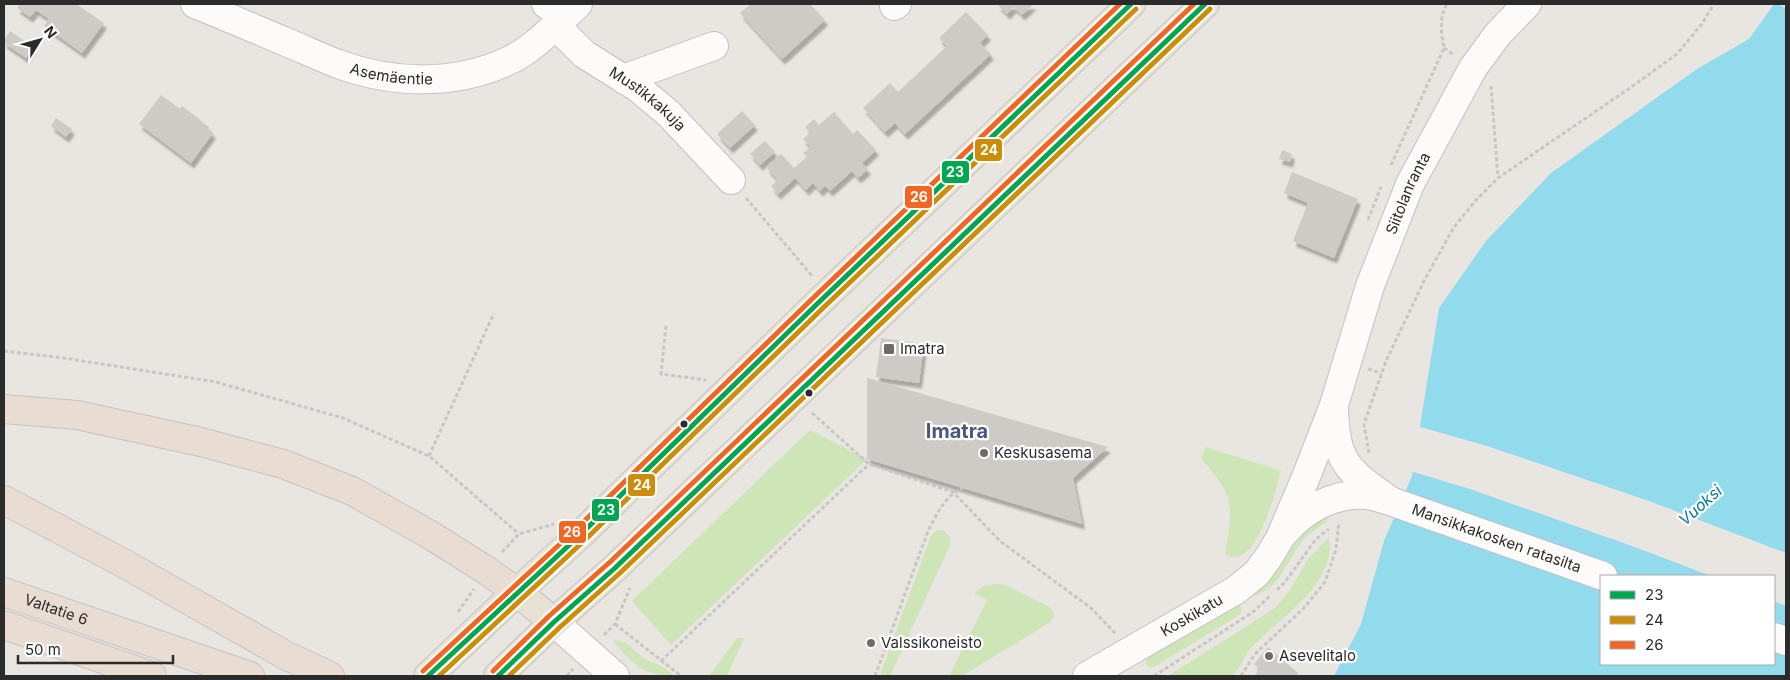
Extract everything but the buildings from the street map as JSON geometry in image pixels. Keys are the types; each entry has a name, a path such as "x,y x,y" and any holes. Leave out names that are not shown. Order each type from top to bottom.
{"highway":[{"path":"4,409 77,415 201,442 283,464 352,491 486,570 517,592"},
{"path":"4,500 125,564 286,655 330,676"},
{"name":"Valtatie 6","path":"4,592 250,676"},
{"name":"Valtatie 6","path":"4,625 152,676"},
{"path":"4,641 107,660"}],"main road":[{"path":"428,676 580,535 1131,4"},
{"path":"498,676 554,622 615,568 1205,4"},
{"path":"517,592 554,622"}],"street":[{"name":"Asemäentie","path":"195,4 339,64 376,74 416,80 446,79 475,73 509,61 528,48 561,13"},
{"name":"Siitolanranta","path":"1334,405 1370,286 1410,184 1473,68 1498,34 1525,4"},
{"name":"Mustikkakuja","path":"561,13 584,54 623,79 668,113 731,180"},
{"path":"623,79 714,46"},
{"path":"1334,405 1335,435 1342,457 1351,470 1390,501"},
{"name":"Koskikatu","path":"1280,538 1334,405"},
{"name":"Koskikatu","path":"1087,676 1236,590 1257,572 1280,538 1303,515 1332,499 1367,495 1390,501"},
{"name":"Mansikkakosken ratasilta","path":"1390,501 1600,575"},
{"path":"554,622 615,676"}],"path":[{"path":"1366,442 1364,424 1382,373 1425,279 1454,227 1476,200 1498,178 1677,54 1701,25 1714,4"},
{"path":"1491,82 1498,178"},
{"path":"731,180 809,272"},
{"path":"429,456 494,313"},
{"path":"666,326 661,374 696,378"},
{"path":"4,351 64,358 216,382 343,418 429,456 519,534 486,570 454,617"},
{"path":"809,411 869,464 953,492 1000,541 1100,617 1130,651"},
{"path":"661,661 869,464"},
{"path":"875,676 928,531 940,509 953,492 963,488"},
{"path":"1241,676 1255,654 1304,608 1325,582 1336,549 1339,522"},
{"path":"615,624 681,676"}],"green space":[{"path":"810,430 867,459 671,645 632,601"},
{"path":"1206,447 1281,471 1263,527 1246,552 1236,557 1225,554 1230,525 1229,503 1221,483 1201,459"},
{"path":"1328,516 1327,521 1300,544 1270,588 1254,596 1252,593 1298,533 1307,526"},
{"path":"943,530 949,536 951,543 890,676 881,676 931,536 936,531"},
{"path":"1329,537 1330,553 1325,569 1316,584 1290,612 1252,647 1233,676 1168,676 1275,608 1290,590 1308,559"},
{"path":"1002,584 1048,606 1053,611 1054,617 1049,623 962,676 949,676 987,600 974,594 983,586"},
{"path":"1238,604 1242,607 1241,614 1154,667 1147,666 1146,660 1152,655"},
{"path":"737,638 744,638 727,676 709,676"},
{"path":"612,639 625,642 643,658 665,668 674,676 654,673 638,666 631,661"}],"water":[{"name":"Vuoksi","path":"1774,4 1778,4 1786,9 1786,676 1334,676 1361,624 1384,541 1412,476 1439,308 1486,241 1551,173 1697,69 1749,39"}],"pier":[{"path":"1417,426 1487,446 1649,501 1786,553 1786,606 1775,601 1775,575 1708,575 1470,489 1410,471"}],"transit line":[{"name":"26","path":"423,671 575,530 811,300 1120,4"},
{"name":"23","path":"428,676 580,535 816,305 1131,4"},
{"name":"26","path":"493,671 549,616 610,562 1194,4"},
{"name":"23","path":"498,676 554,622 615,568 1205,4"},
{"name":"24","path":"439,676 585,540 821,310 1136,9"},
{"name":"24","path":"509,676 620,573 1210,9"}],"place":[{"name":"Imatra","path":"889,349"},
{"name":"Keskusasema","path":"984,453"},
{"name":"Valssikoneisto","path":"871,643"},
{"name":"Asevelitalo","path":"1269,656"}],"district":[{"name":"Imatra","path":"957,431"}]}
